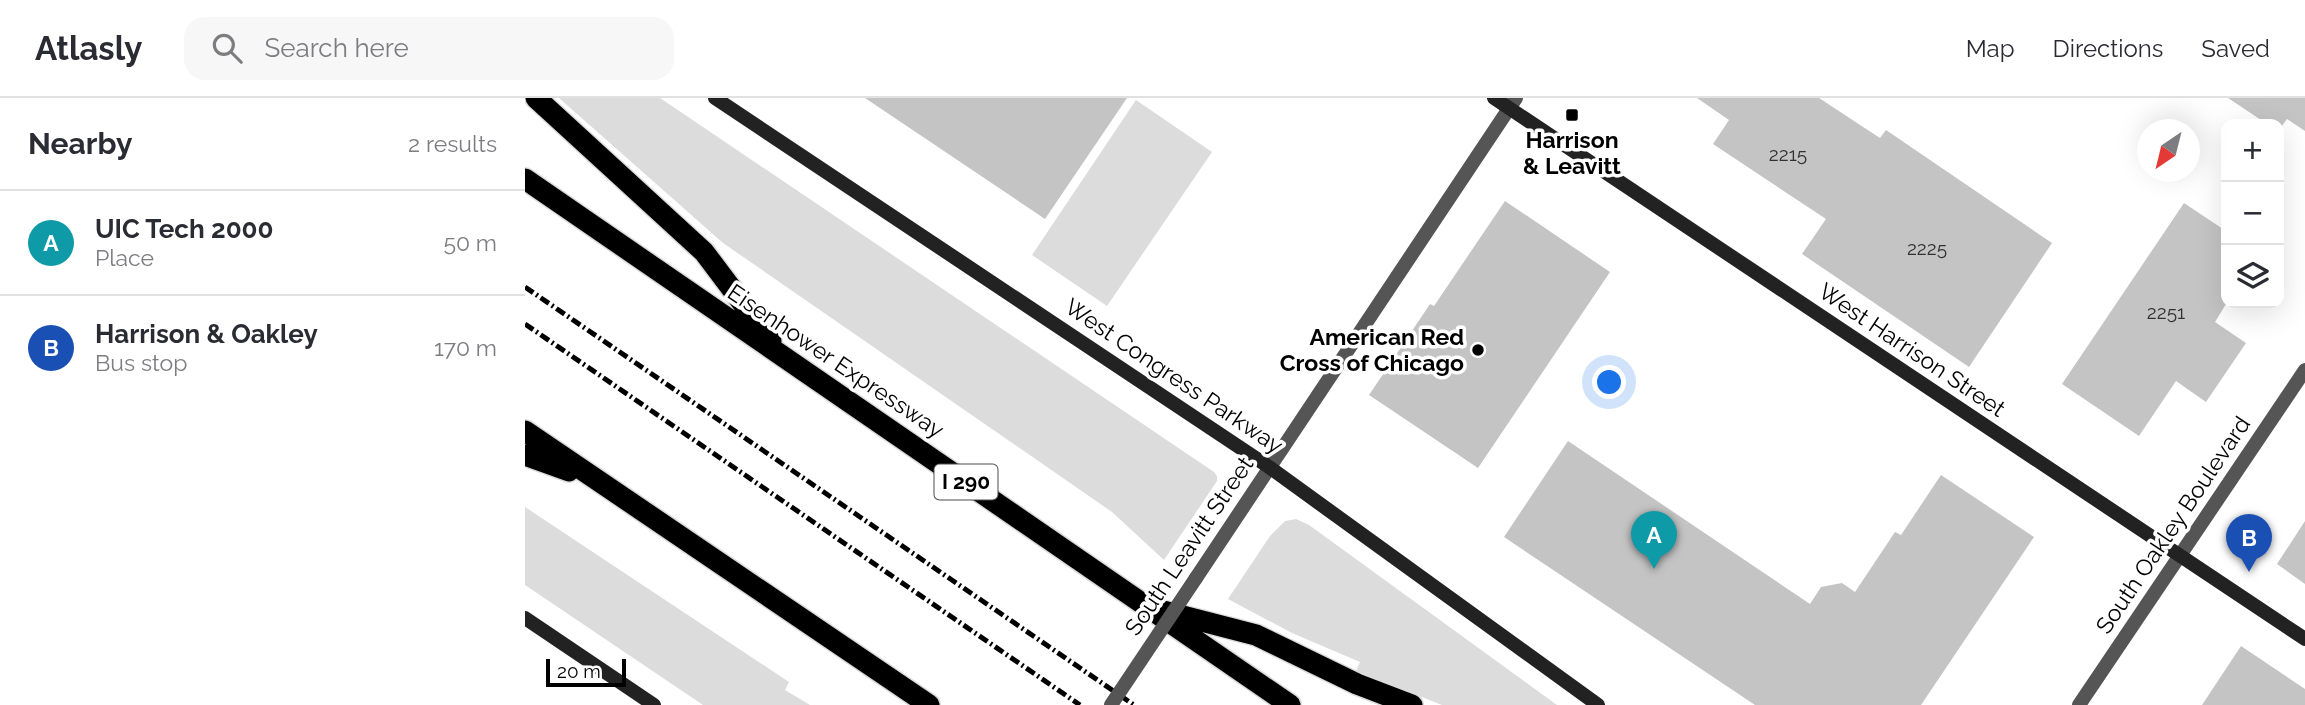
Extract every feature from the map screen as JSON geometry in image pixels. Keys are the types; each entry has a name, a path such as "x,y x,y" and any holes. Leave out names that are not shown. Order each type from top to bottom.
{"highway":[{"path":"535,98 704,252 783,357"},
{"name":"Eisenhower Expressway","path":"525,179 1290,705"},
{"path":"525,431 929,705"},
{"path":"525,455 597,481"},
{"path":"1149,608 1256,635 1357,684 1412,705"}],"street":[{"name":"West Congress Parkway","path":"715,98 1269,467 1598,705"},
{"name":"West Harrison Street","path":"1494,98 1512,103 2305,639"},
{"name":"South Leavitt Street","path":"1111,705 1512,103"},
{"name":"South Oakley Boulevard","path":"2079,705 2305,370"},
{"path":"525,618 654,705"}],"shaded area":[{"path":"559,98 660,98 1214,472 1217,481 1164,560 1112,512 723,243"},
{"path":"1136,100 1212,152 1107,306 1032,255"},
{"path":"525,507 789,682 785,690 810,705 703,705 525,585"},
{"path":"1296,519 1309,525 1557,705 1442,705 1356,671 1360,662 1292,633 1228,599 1270,536 1285,521"}],"building":[{"path":"865,98 1127,98 1045,219"},
{"path":"1697,98 1819,98 1880,138 1886,130 2052,243 1969,367 1802,254 1826,219 1713,144 1729,120"},
{"path":"2228,98 2305,98 2305,131 2287,119 2284,123 2284,119 2260,119"},
{"name":"American Red Cross of Chicago","path":"1505,201 1610,272 1478,468 1369,395 1430,304 1434,306"},
{"path":"2184,203 2221,228 2221,308 2224,308 2215,322 2246,343 2206,402 2176,381 2139,436 2062,384"},
{"path":"1568,441 1810,604 1821,587 1842,583 1855,592 1895,532 1901,535 1941,475 2034,537 1921,705 1755,705 1504,537"},
{"path":"2305,521 2305,584 2277,564"},
{"path":"2241,646 2305,689 2305,705 2202,705"}],"railway":[{"path":"525,287 1134,705"},
{"path":"525,324 1080,705"}],"place":[{"name":"Harrison & Leavitt","path":"1572,115"},
{"name":"American Red Cross of Chicago","path":"1478,350"},
{"name":"UIC Tech 2000","path":"1654,569"},
{"name":"Harrison & Oakley","path":"2249,572"}]}
